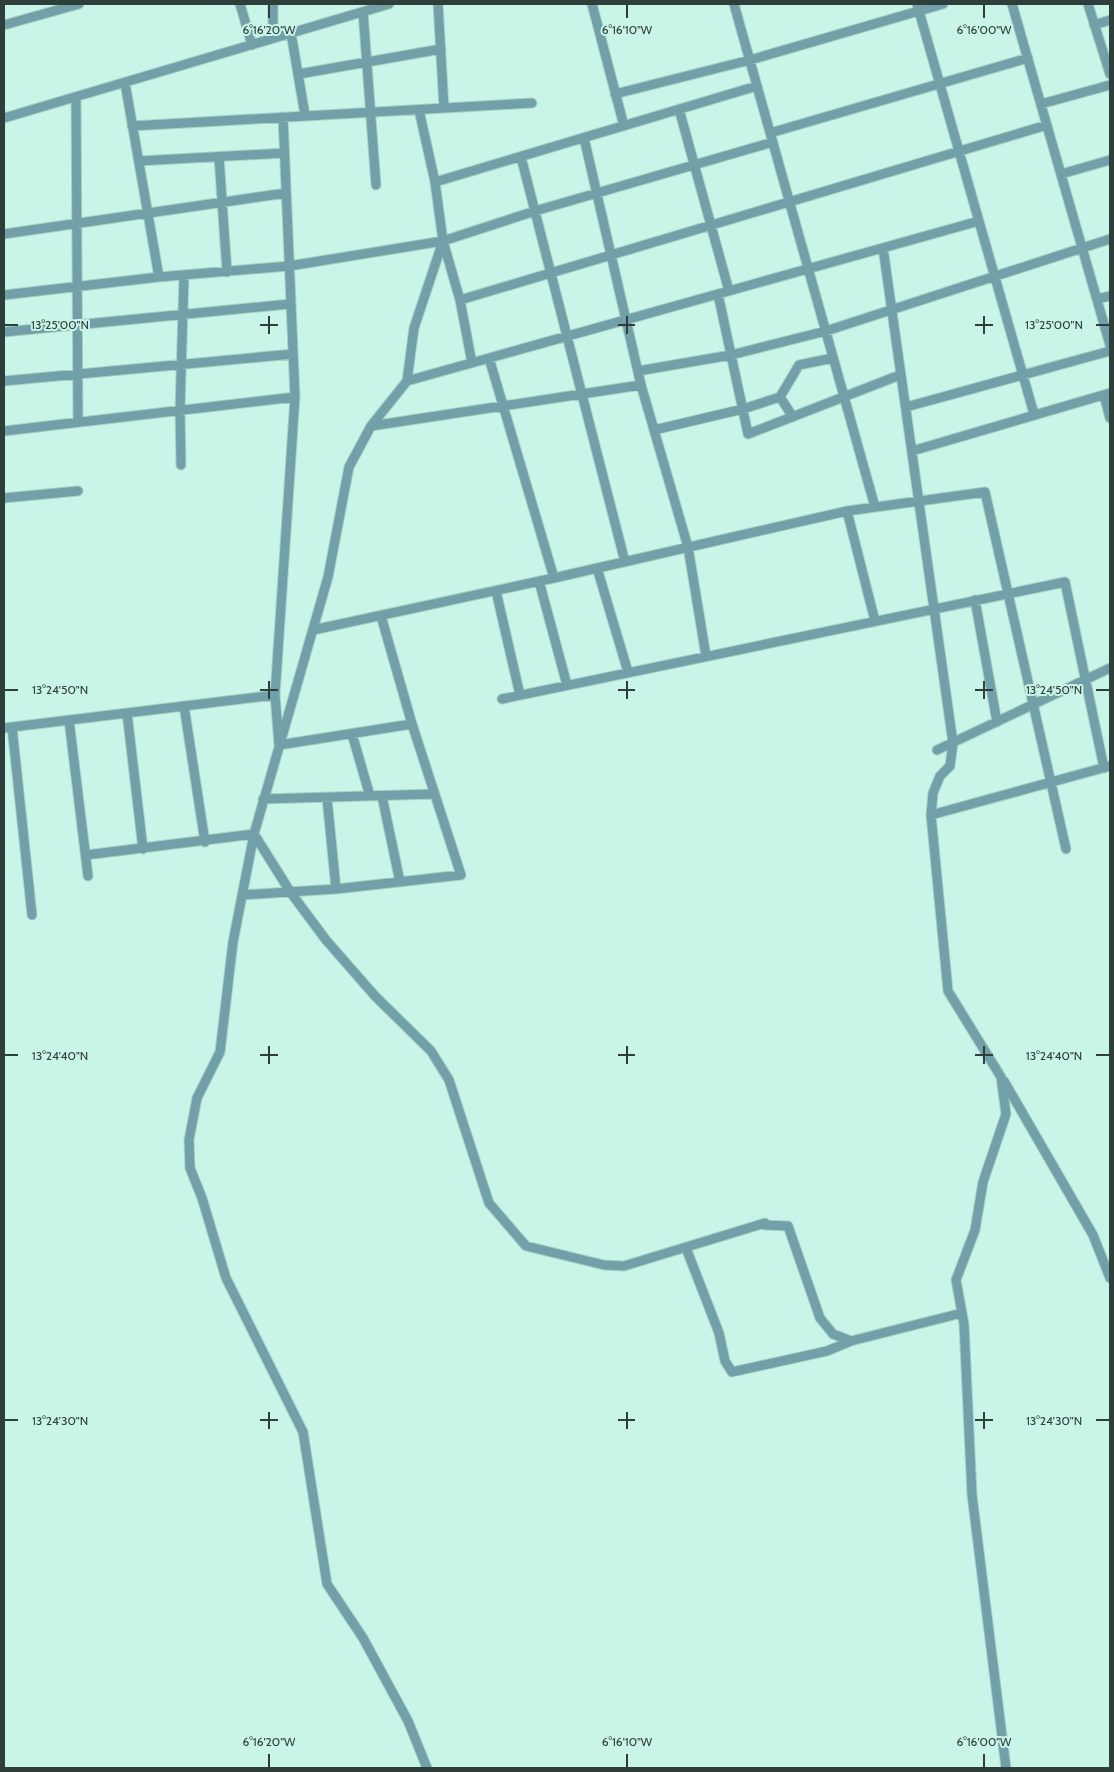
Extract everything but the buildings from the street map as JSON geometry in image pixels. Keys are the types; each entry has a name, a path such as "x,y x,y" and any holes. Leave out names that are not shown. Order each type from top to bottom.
{"street":[{"path":"4,25 79,4"},
{"path":"240,4 252,45"},
{"path":"273,4 273,38"},
{"path":"4,118 389,4"},
{"path":"438,4 444,108"},
{"path":"592,4 624,126"},
{"path":"734,4 875,507"},
{"path":"615,94 750,60 918,7 943,4"},
{"path":"1012,4 1110,345"},
{"path":"1088,4 1110,74"},
{"path":"918,7 1034,414"},
{"path":"363,12 376,185"},
{"path":"1094,25 1110,20"},
{"path":"291,33 305,115"},
{"path":"299,74 441,49"},
{"path":"770,133 1028,58"},
{"path":"125,83 159,277"},
{"path":"1041,104 1110,85"},
{"path":"435,182 757,86"},
{"path":"76,97 78,422"},
{"path":"132,126 532,103"},
{"path":"679,109 730,291"},
{"path":"419,110 435,182 443,241 460,300 472,363"},
{"path":"279,745 275,695 295,397 283,117"},
{"path":"460,300 1047,125"},
{"path":"584,138 641,386 688,547 706,656"},
{"path":"4,295 159,277 289,266 443,241 535,210 773,142"},
{"path":"139,162 284,153"},
{"path":"219,157 227,272"},
{"path":"521,157 625,562"},
{"path":"1061,174 1110,160"},
{"path":"4,234 286,193"},
{"path":"408,381 979,221"},
{"path":"638,371 731,354 826,331 1110,239"},
{"path":"427,1768 408,1721 368,1646 327,1584 303,1432 226,1278 202,1198 190,1168 190,1140 198,1098 220,1052 233,942 254,834 328,577 349,467 371,426 408,381 414,328 443,241"},
{"path":"883,248 953,743 950,766 940,776 933,793 931,815 948,990 1094,1235 1110,1278"},
{"path":"181,465 180,410 184,276"},
{"path":"718,294 748,434 900,375"},
{"path":"1097,299 1110,296"},
{"path":"4,332 290,304"},
{"path":"906,407 1110,351"},
{"path":"4,382 293,354"},
{"path":"489,358 554,578"},
{"path":"654,430 743,409 780,397 799,364 833,358"},
{"path":"371,426 641,386"},
{"path":"912,451 1107,394 1110,418"},
{"path":"4,431 295,397"},
{"path":"780,397 793,417"},
{"path":"4,498 78,491"},
{"path":"313,630 496,591 848,511 985,492 1066,849"},
{"path":"848,511 875,621"},
{"path":"597,568 628,672"},
{"path":"539,581 567,685"},
{"path":"502,699 1064,582 1107,767 931,815"},
{"path":"496,591 520,695"},
{"path":"975,600 997,722"},
{"path":"242,895 336,889 461,875 412,724 381,616"},
{"path":"937,750 1110,668"},
{"path":"32,915 8,728 275,695"},
{"path":"184,706 205,842"},
{"path":"127,713 143,849"},
{"path":"69,720 88,876"},
{"path":"279,745 412,724"},
{"path":"352,734 370,796"},
{"path":"263,798 434,794"},
{"path":"382,796 400,882"},
{"path":"326,798 336,889"},
{"path":"86,855 205,842 254,834"},
{"path":"254,834 291,893 326,940 375,996 431,1051 449,1080 489,1203 526,1246 604,1265 624,1266 765,1222 765,1225 788,1226 820,1318 832,1334 851,1341"},
{"path":"1001,1077 1006,1114 983,1182 975,1230 956,1280 962,1314 972,1495 1006,1768"},
{"path":"686,1248 719,1332 726,1361 732,1372 827,1351 851,1341 962,1314"}]}
